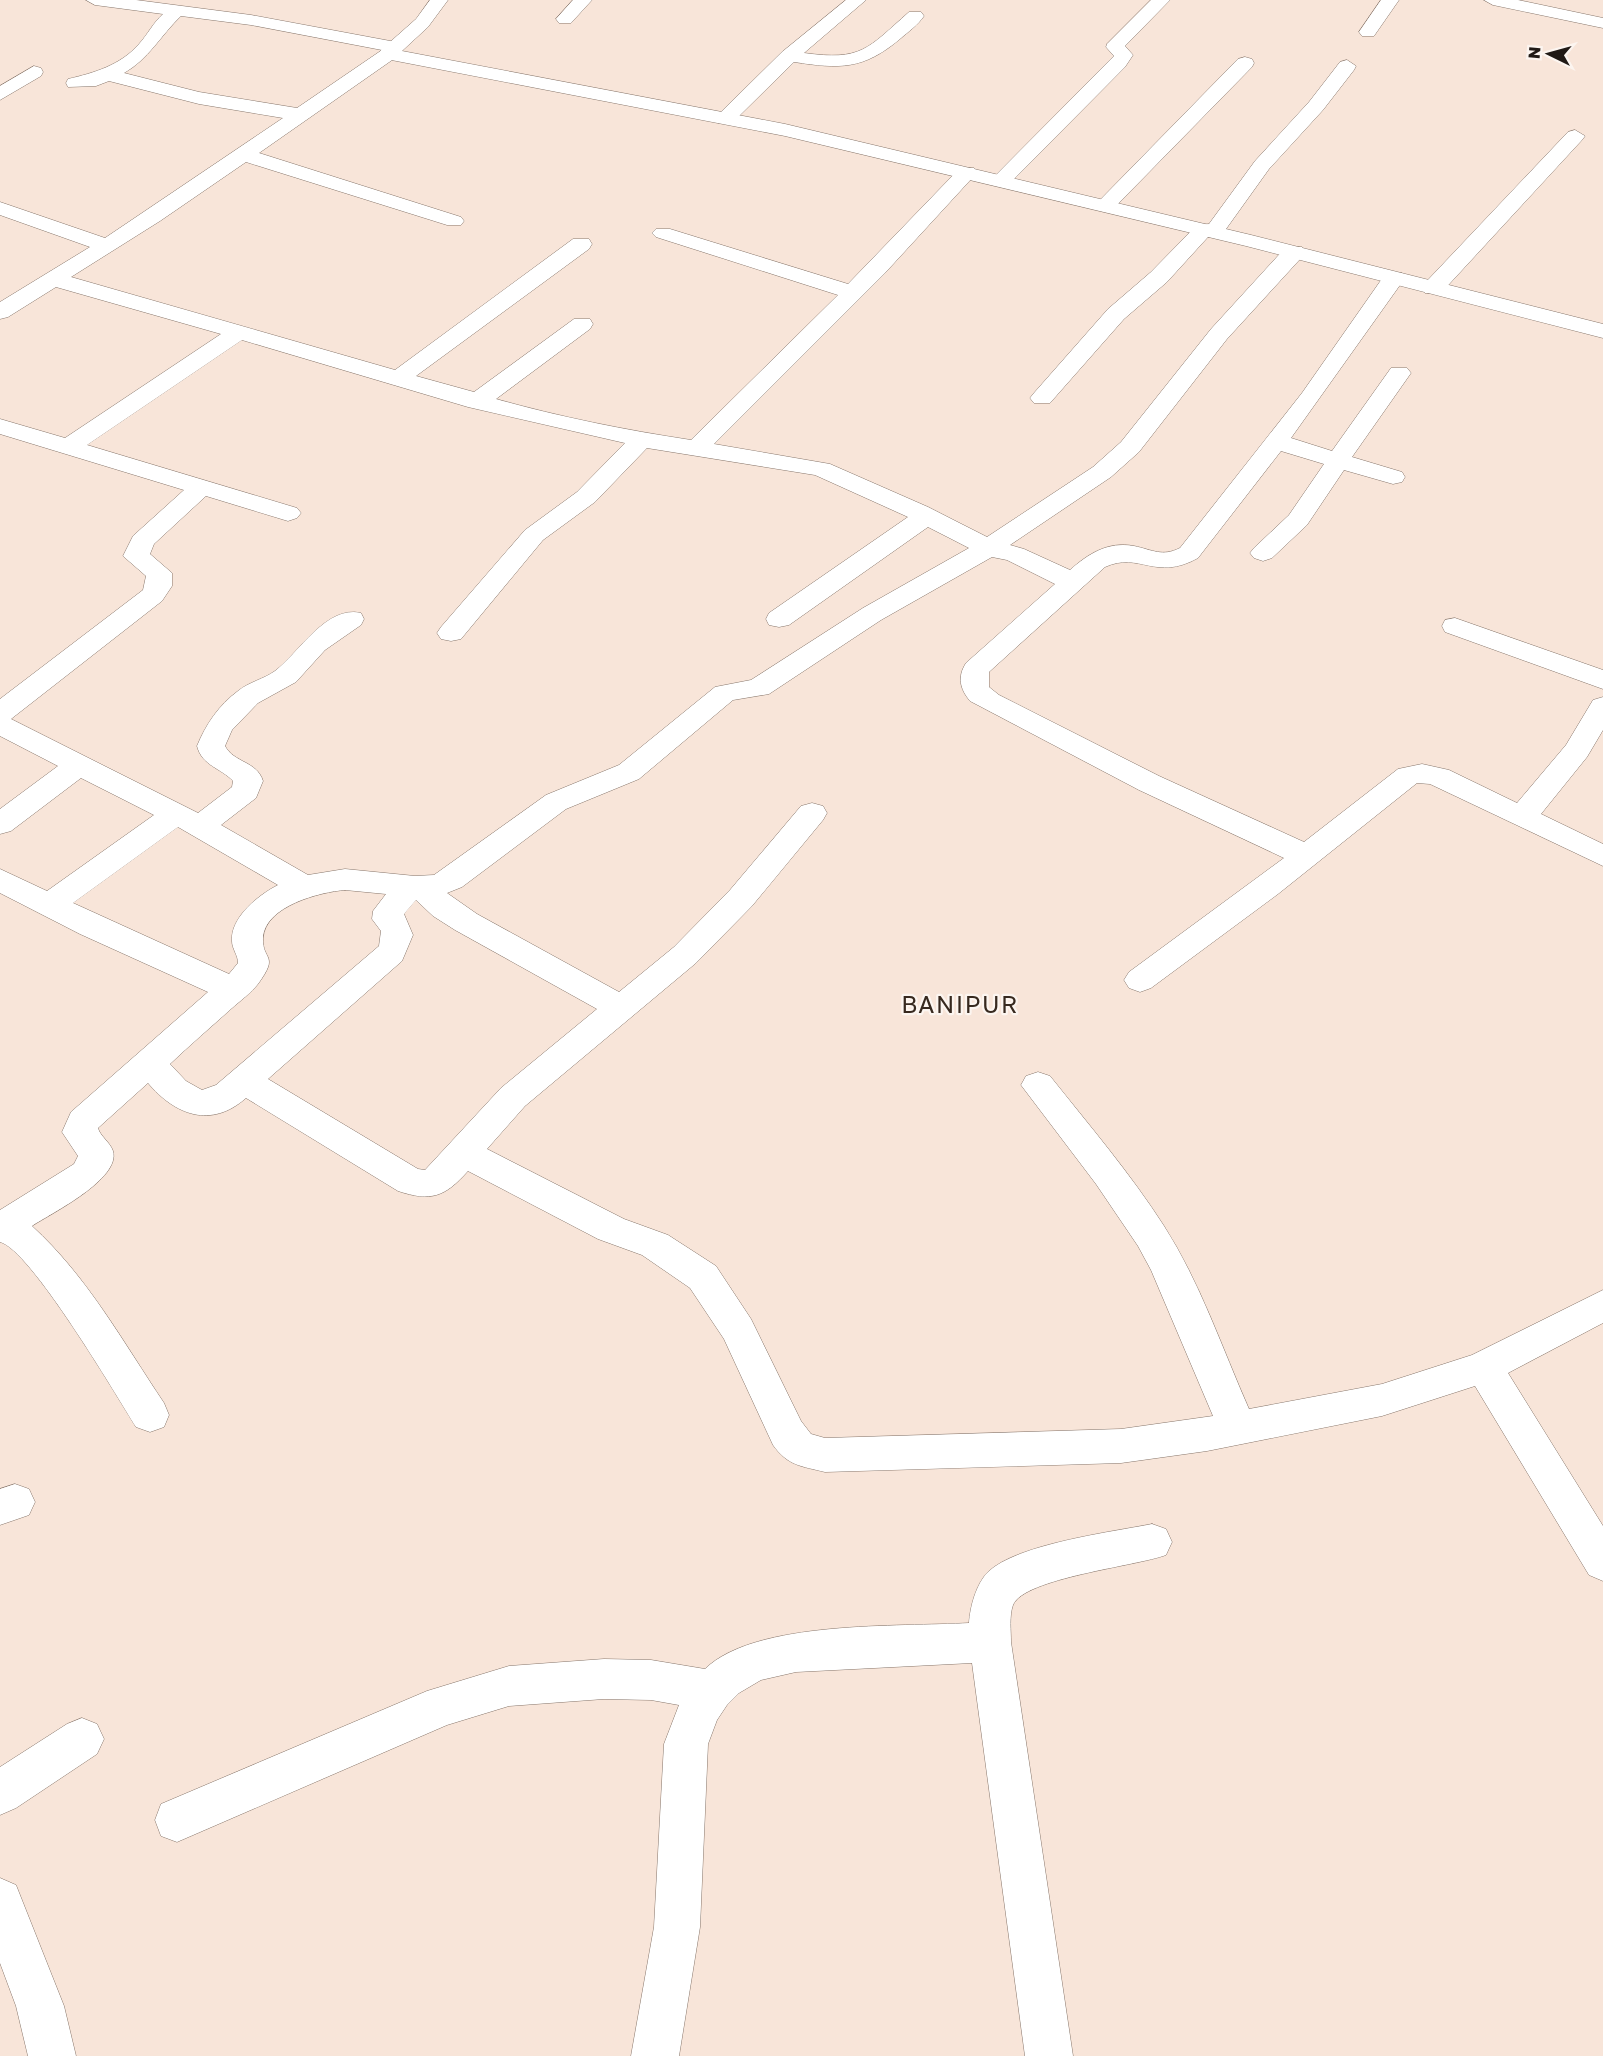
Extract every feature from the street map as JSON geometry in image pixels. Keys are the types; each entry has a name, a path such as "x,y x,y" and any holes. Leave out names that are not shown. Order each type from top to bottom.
{"street":[{"path":"95,0 269,23 967,172 1209,230 1603,331"},
{"path":"0,312 108,246 302,115 392,51 422,23 440,0"},
{"path":"565,19 583,0"},
{"path":"725,119 789,56 857,0"},
{"path":"1002,180 1119,63 1124,55 1115,47 1116,44 1161,0"},
{"path":"1368,32 1390,0"},
{"path":"1492,0 1603,23"},
{"path":"75,83 107,75 146,48 158,28 175,12"},
{"path":"789,56 853,63 874,53 915,16"},
{"path":"1106,206 1245,63"},
{"path":"1042,398 1116,314 1209,230 1262,165 1316,106 1347,66"},
{"path":"0,94 34,72"},
{"path":"107,75 199,98 302,115"},
{"path":"1433,288 1575,136"},
{"path":"245,155 454,221"},
{"path":"696,448 967,172"},
{"path":"0,208 108,246"},
{"path":"663,233 851,292"},
{"path":"397,379 581,244"},
{"path":"150,1415 69,1290 40,1255 3,1226 86,1174 95,1162 96,1153 79,1132 83,1120 246,977 254,964 254,956 247,946 246,938 251,924 260,913 290,890 318,882 375,881 416,888 437,886 451,880 556,802 628,772 725,693 759,688 872,614 988,548 1102,472 1124,454 1219,334 1294,252"},
{"path":"53,279 476,402 642,439 821,469 926,516 988,548 1015,554 1073,582"},
{"path":"1307,856 1149,783 977,693 972,682 976,669 1096,561 1109,553 1123,551 1166,563 1179,560 1189,553 1277,442 1394,279"},
{"path":"476,402 582,324"},
{"path":"69,447 238,333"},
{"path":"1263,553 1298,520 1339,460 1354,432 1399,373"},
{"path":"0,426 288,513"},
{"path":"451,633 534,535 586,497 642,439"},
{"path":"1277,442 1393,477"},
{"path":"0,713 153,595 159,586 159,573 136,556 137,550 142,541 202,487"},
{"path":"779,619 926,516"},
{"path":"49,905 188,820 246,791 248,782 246,774 213,753 211,746 219,726 248,697 286,676 315,644 351,620"},
{"path":"1455,626 1603,680"},
{"path":"1522,817 1577,750 1603,705"},
{"path":"0,725 188,820 302,885"},
{"path":"0,824 80,765"},
{"path":"1140,980 1307,856 1408,776 1422,773 1439,777 1603,856"},
{"path":"243,1080 410,1181 428,1184 441,1178 513,1096 686,955 709,932 812,813"},
{"path":"0,880 232,989"},
{"path":"416,888 466,922 621,1008"},
{"path":"148,1062 184,1100 199,1105 213,1103 391,953 397,943 398,933 396,925 388,919 389,911 416,888"},
{"path":"1038,1085 1108,1174 1168,1266 1238,1428"},
{"path":"464,1153 611,1229 656,1245 703,1277 738,1330 764,1389 798,1448 825,1455 1121,1446 1238,1428 1382,1400 1484,1367 1603,1305"},
{"path":"1484,1367 1603,1562"},
{"path":"1049,2056 990,1642 994,1599 1003,1584 1039,1568 1152,1542"},
{"path":"655,2056 678,1928 686,1744 694,1715 711,1690 737,1668 767,1656 796,1652 990,1642"},
{"path":"177,1820 442,1706 509,1686 604,1679 651,1680 711,1690"},
{"path":"0,1793 81,1739"},
{"path":"0,1901 40,2006 52,2056"}],"district":[{"name":"BANIPUR","path":"960,1005"}]}
